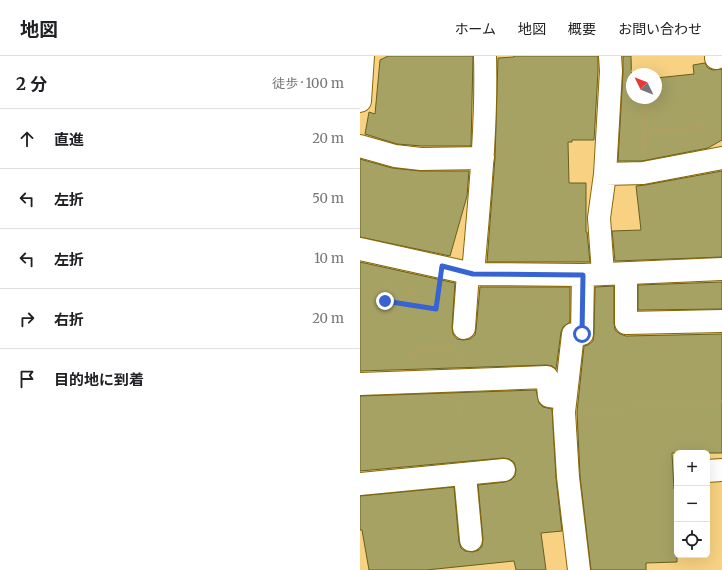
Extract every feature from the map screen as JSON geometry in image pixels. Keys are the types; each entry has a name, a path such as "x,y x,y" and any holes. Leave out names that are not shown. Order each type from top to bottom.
{"street":[{"path":"360,101 363,56"},
{"path":"464,328 483,158 486,83 485,56"},
{"path":"579,570 568,477 565,405 573,334 582,334 593,275 605,174 611,65 610,56"},
{"path":"360,146 395,156 421,159 483,158"},
{"path":"605,174 643,173 722,158"},
{"path":"360,249 442,266 471,274 593,275 722,269"},
{"path":"626,274 626,323 722,320"},
{"path":"360,384 547,377 549,396 565,405"},
{"path":"360,484 465,475 504,470"},
{"path":"710,471 722,470"},
{"path":"465,475 471,540"}],"path":[{"path":"643,173 645,104"},
{"path":"644,131 701,127"},
{"path":"387,254 385,301 436,309 442,266"},
{"path":"412,382 413,348 460,347 461,380"},
{"path":"565,405 722,401"}],"building":[{"path":"388,56 473,56 471,146 422,146 397,144 365,134 369,112 375,114 380,60"},
{"path":"514,56 598,56 594,140 572,140 572,142 568,142 569,183 586,183 586,232 590,262 487,262 495,158 498,58"},
{"path":"623,56 631,56 631,68 626,68 626,104 662,104 662,77 694,74 693,65 705,63 708,68 713,70 722,69 722,140 708,148 642,161 618,161"},
{"path":"360,159 392,168 420,171 469,171 467,196 450,256 360,237"},
{"path":"722,171 722,257 615,261 612,231 641,230 636,186"},
{"path":"360,262 455,283 452,327 453,334 457,339 463,340 470,339 475,335 480,287 570,287 570,322 563,327 561,332 556,369 547,365 360,371"},
{"path":"722,282 722,309 638,310 638,285"},
{"path":"614,286 614,323 615,330 620,334 626,336 722,334 722,453 710,453 710,450 674,450 674,453 672,453 674,489 674,558 677,558 677,562 646,563 646,570 591,570 580,476 577,412 584,346 593,341 595,287"},
{"path":"536,390 539,403 543,407 552,409 556,478 562,531 541,533 546,570 516,570 514,561 426,570 369,570 362,530 360,530 360,496 454,487 459,542 461,548 465,551 473,552 479,550 482,546 483,539 478,485 511,480 515,476 516,469 514,462 503,458 360,471 360,396"}],"route":[{"path":"385,301 436,309 442,266 473,274 583,275 582,334"}]}
